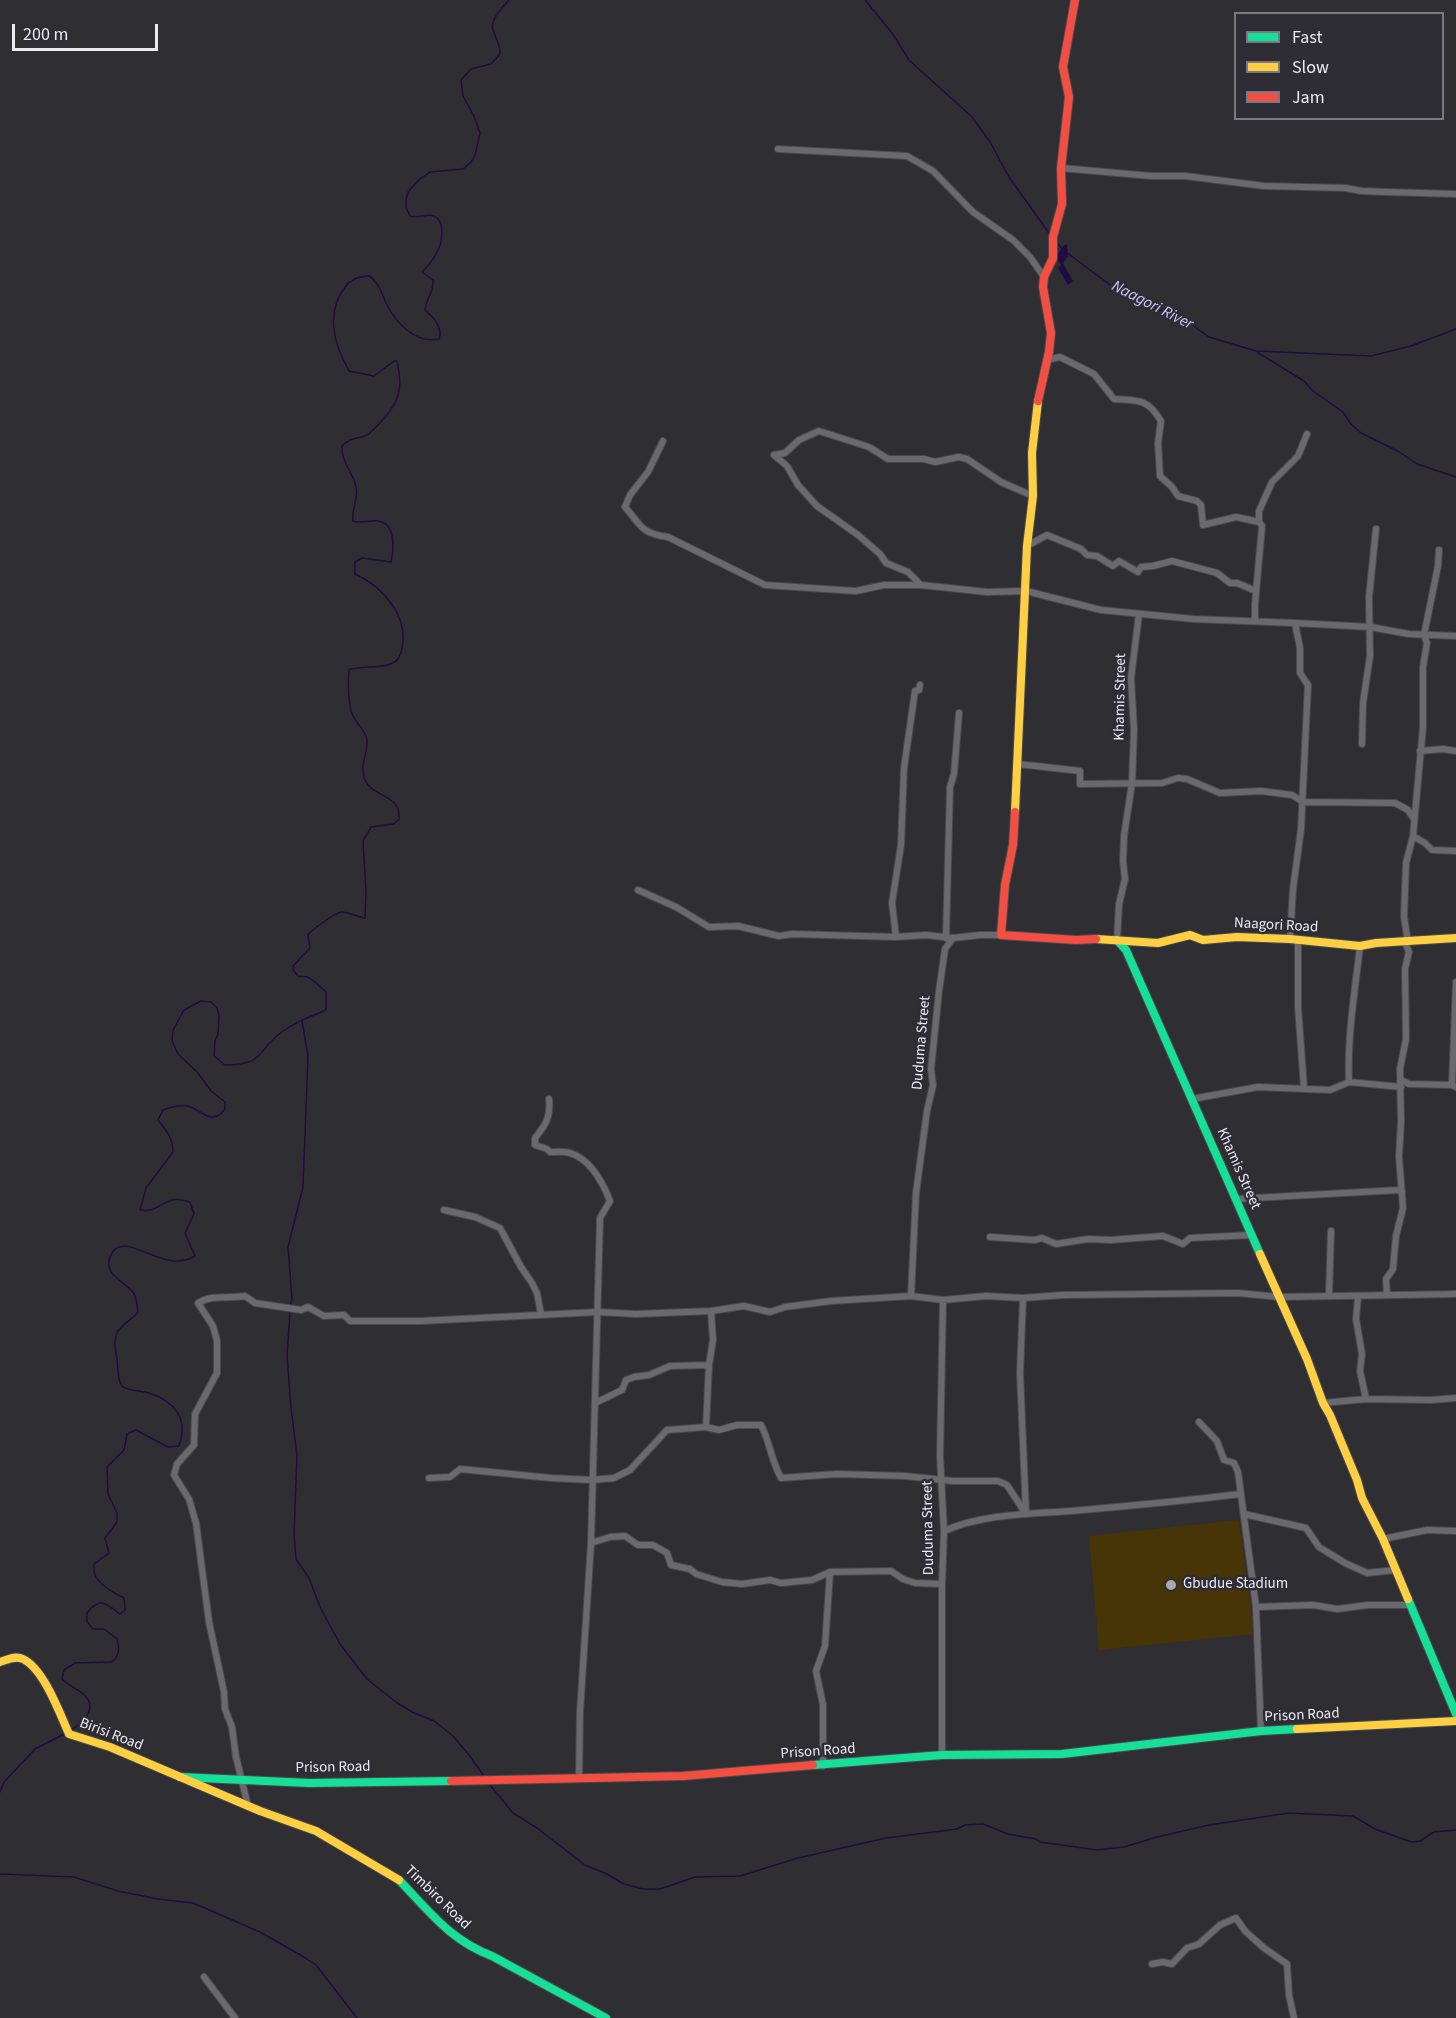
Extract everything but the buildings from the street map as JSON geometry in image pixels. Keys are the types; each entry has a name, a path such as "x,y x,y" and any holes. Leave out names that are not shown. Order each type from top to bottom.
{"street":[{"path":"1001,935 1005,885 1013,845 1027,546 1033,496 1032,453 1036,409 1051,333 1043,287 1044,277 1053,258 1053,237 1062,204 1061,168 1069,97 1063,67 1075,0"},
{"path":"778,149 907,156 933,171 973,212 1013,240 1030,257 1044,277"},
{"path":"1061,168 1151,176 1167,174 1264,186 1332,187 1386,192 1456,194"},
{"path":"1046,360 1060,357 1094,374 1114,399 1138,401 1152,407 1161,421 1158,443 1160,476 1178,496 1197,501 1201,505 1203,525 1236,518 1259,522"},
{"path":"921,585 908,572 886,563 880,554 858,535 817,506 798,485 787,466 774,455 785,453 799,441 819,431 869,447 888,459 924,459 935,462 967,459 1001,482 1033,496"},
{"path":"1255,620 1262,526 1259,522 1259,511 1272,482 1298,456 1307,434"},
{"path":"663,441 648,472 630,495 625,507 642,529 668,537 765,585 856,591 884,585 1026,591 1101,610 1139,614 1193,619 1255,620 1370,627 1409,634 1456,636"},
{"path":"1362,744 1362,704 1370,656 1369,597 1376,529"},
{"path":"1027,546 1047,536 1081,549 1087,555 1097,556 1113,566 1119,561 1138,572 1141,567 1172,561 1217,573 1230,583 1237,583 1256,591"},
{"path":"1388,1295 1386,1278 1393,1269 1396,1236 1402,1208 1399,1157 1400,1069 1406,1033 1405,969 1409,952 1404,917 1405,873 1413,836 1424,709 1423,667 1427,643 1424,635 1428,625 1439,550"},
{"name":"Khamis Street","path":"1139,614 1131,678 1134,720 1132,783 1124,836 1125,879 1119,904 1117,940 1126,950 1307,1359 1366,1506 1383,1539 1456,1714"},
{"path":"1295,623 1300,648 1300,673 1308,685 1303,802 1293,889 1294,940 1304,1088"},
{"path":"896,937 892,903 901,845 904,768 915,691 919,690 920,685"},
{"path":"945,949 950,787 954,774 959,713"},
{"path":"1420,751 1443,749 1456,751"},
{"path":"1018,764 1080,771 1080,784 1162,783 1178,778 1187,779 1221,793 1261,791 1292,795 1303,802 1395,803 1408,810 1414,819"},
{"path":"1413,836 1432,850 1456,851"},
{"name":"Naagori Road","path":"638,890 676,907 709,927 738,926 779,936 792,934 896,937 926,935 946,938 1001,935 1117,940 1151,944 1190,935 1198,940 1206,941 1232,935 1244,938 1360,946 1456,938"},
{"name":"Duduma Street","path":"911,1296 916,1193 927,1110 933,1085 931,1068 946,938"},
{"path":"1349,1082 1352,1014 1360,946"},
{"path":"1192,1099 1258,1087 1330,1090 1349,1082 1454,1086 1456,982"},
{"path":"549,1099 551,1113 535,1138 535,1145 550,1152 567,1152 580,1158 603,1184 610,1201 600,1218 591,1543 580,1712 579,1779"},
{"path":"1236,1199 1399,1190 1402,1192"},
{"path":"444,1210 475,1217 500,1228 537,1293 541,1314"},
{"path":"1329,1295 1331,1231"},
{"path":"990,1237 1035,1240 1042,1238 1056,1244 1088,1239 1111,1240 1163,1236 1183,1244 1190,1238 1252,1235"},
{"path":"248,1806 209,1622 196,1523 189,1499 174,1475 177,1464 194,1445 195,1414 217,1372 217,1341 213,1326 198,1303 211,1297 231,1299 244,1296 255,1303 301,1310 308,1307 324,1316 344,1315 350,1321 421,1322 541,1314 711,1311 744,1306 770,1312 785,1307 831,1301 911,1296 943,1300 986,1296 1023,1298 1063,1295 1238,1293 1279,1297 1329,1295 1358,1297 1456,1294"},
{"path":"1358,1297 1356,1319 1362,1353 1360,1371 1366,1399"},
{"path":"1023,1298 1020,1373 1026,1514"},
{"name":"Duduma Street","path":"942,1755 944,1532 940,1479 943,1300"},
{"path":"706,1427 709,1365 713,1340 711,1311"},
{"path":"595,1403 622,1390 626,1380 634,1377 649,1375 670,1366 709,1365"},
{"path":"1323,1403 1366,1399 1456,1398"},
{"path":"1199,1422 1217,1441 1224,1460 1234,1463 1237,1467 1256,1607 1261,1731"},
{"path":"429,1478 450,1477 460,1469 592,1480 614,1478 630,1470 667,1430 706,1427 719,1430 737,1425 761,1425 767,1436 773,1463 781,1478 837,1474 998,1481 1007,1485 1026,1514"},
{"path":"944,1532 965,1524 1026,1514 1164,1503 1241,1494"},
{"path":"1244,1514 1306,1528 1319,1547 1367,1573 1396,1570"},
{"path":"1383,1539 1427,1530 1456,1530"},
{"path":"591,1543 610,1537 625,1536 638,1545 653,1545 667,1553 671,1565 690,1569 696,1574 722,1582 742,1584 812,1580 830,1572 891,1570 903,1579 915,1583 942,1584"},
{"path":"823,1766 823,1705 816,1671 825,1646 830,1572"},
{"path":"1256,1607 1313,1605 1337,1609 1368,1605 1410,1605"},
{"name":"Birisi Road","path":"0,1662 15,1657 23,1659 34,1671 58,1707 69,1734 110,1747 180,1777"},
{"name":"Prison Road","path":"180,1777 309,1783 683,1776 942,1755 1062,1754 1261,1731 1456,1721"},
{"name":"Timbiro Road","path":"180,1777 248,1806 316,1831 382,1867 405,1885 451,1934 474,1949 492,1956 606,2018"},
{"path":"1152,1964 1162,1962 1172,1964 1187,1948 1199,1944 1220,1924 1236,1918 1245,1931 1287,1964 1289,1995 1294,2018"},
{"path":"204,1977 235,2018"}],"shaded area":[{"path":"1067,244 1068,256 1063,263 1073,281 1068,285 1058,268 1061,265 1056,257"},
{"name":"Gbudue Stadium","path":"1239,1520 1254,1634 1099,1650 1089,1536"}],"waterway":[{"path":"71,1730 81,1723 90,1708 87,1698 62,1679 64,1670 75,1663 111,1662 116,1658 118,1652 117,1639 104,1629 93,1629 87,1622 87,1613 100,1603 104,1603 120,1614 125,1610 124,1598 103,1585 95,1576 94,1570 94,1564 109,1553 105,1538 117,1522 117,1513 108,1494 107,1467 124,1450 127,1434 136,1430 168,1447 179,1446 182,1436 180,1419 172,1406 158,1396 128,1389 120,1383 115,1338 120,1328 138,1312 134,1294 115,1277 109,1267 112,1253 119,1247 135,1248 174,1261 195,1256 185,1233 194,1214 190,1202 174,1200 153,1209 140,1210 146,1188 173,1152 170,1138 158,1120 163,1110 175,1106 187,1106 207,1116 215,1117 225,1108 225,1102 211,1091 198,1073 178,1054 172,1041 173,1030 184,1010 201,1001 211,1002 217,1008 219,1016 214,1056 225,1065 238,1064 254,1059 292,1025 324,1011 326,992 308,977 298,976 293,966 310,948 308,935 329,918 341,912 365,918 363,841 371,827 394,824 399,819 396,805 369,786 363,775 367,740 353,716 349,687 349,670 388,665 397,660 401,652 403,636 397,614 384,594 355,574 355,562 362,558 391,562 392,537 388,526 383,523 353,521 357,491 342,452 342,446 345,443 369,434 388,414 397,399 399,372 397,361 374,376 349,371 336,340 335,308 339,297 350,282 356,278 369,276 378,285 391,312 408,331 423,338 439,339 439,327 425,310 433,280 422,272 433,260 439,248 442,227 434,216 410,216 406,207 406,199 408,192 430,172 463,169 475,155 480,133 463,96 461,80 471,69 491,64 500,54 493,22 509,0"},
{"name":"Naagori River","path":"865,0 892,33 909,60 972,117 990,142 1009,177 1051,236"},
{"name":"Naagori River","path":"1056,241 1062,249"},
{"name":"Naagori River","path":"1066,252 1117,290 1137,297 1148,305 1188,322 1209,337 1256,351 1371,356 1411,346 1456,329"},
{"path":"1257,352 1304,381 1313,391 1343,412 1350,423 1361,433 1398,451 1417,464 1456,477"},
{"path":"290,1307 292,1299 288,1247 303,1187 308,1056 302,1021"},
{"path":"290,1312 287,1356 297,1455 294,1534 296,1559 309,1578 320,1607 340,1644 367,1679 396,1702 434,1721 453,1736 484,1776"},
{"path":"0,1792 4,1782 35,1749 64,1734"},
{"path":"490,1785 513,1813 537,1828 585,1865 624,1884 643,1889 660,1889 695,1877 740,1876 798,1858 886,1838 957,1829 965,1825 983,1824 1008,1834 1036,1839 1040,1842 1097,1850 1124,1847 1209,1825 1289,1813 1353,1816 1375,1829 1411,1842 1420,1841 1434,1832 1456,1830"},
{"path":"0,1874 74,1877 118,1891 193,1903 260,1932 316,1965 357,2018"}],"traffic: fast":[{"path":"1117,940 1126,950 1260,1254"},
{"path":"1408,1599 1456,1714"},
{"path":"813,1765 942,1755 1062,1754 1261,1731 1297,1729"},
{"path":"180,1777 309,1783 451,1781"},
{"path":"399,1880 441,1924 464,1942 606,2018"}],"traffic: slow":[{"path":"1015,812 1027,546 1033,496 1032,453 1038,401"},
{"path":"1096,939 1158,943 1190,935 1203,940 1237,937 1290,939 1360,946 1456,938"},
{"path":"1260,1254 1307,1359 1323,1403 1357,1480 1362,1498 1383,1539 1408,1599"},
{"path":"0,1662 17,1658 31,1664 50,1693 69,1734 110,1747 260,1811 316,1831 399,1880"},
{"path":"1297,1729 1456,1721"}],"traffic: jam":[{"path":"1038,401 1051,333 1043,287 1044,277 1053,258 1053,237 1062,204 1061,168 1069,97 1063,67 1075,0"},
{"path":"1015,812 1001,935 1076,940 1096,939"},
{"path":"451,1781 683,1776 813,1765"}],"place":[{"name":"Gbudue Stadium","path":"1171,1585"}]}
